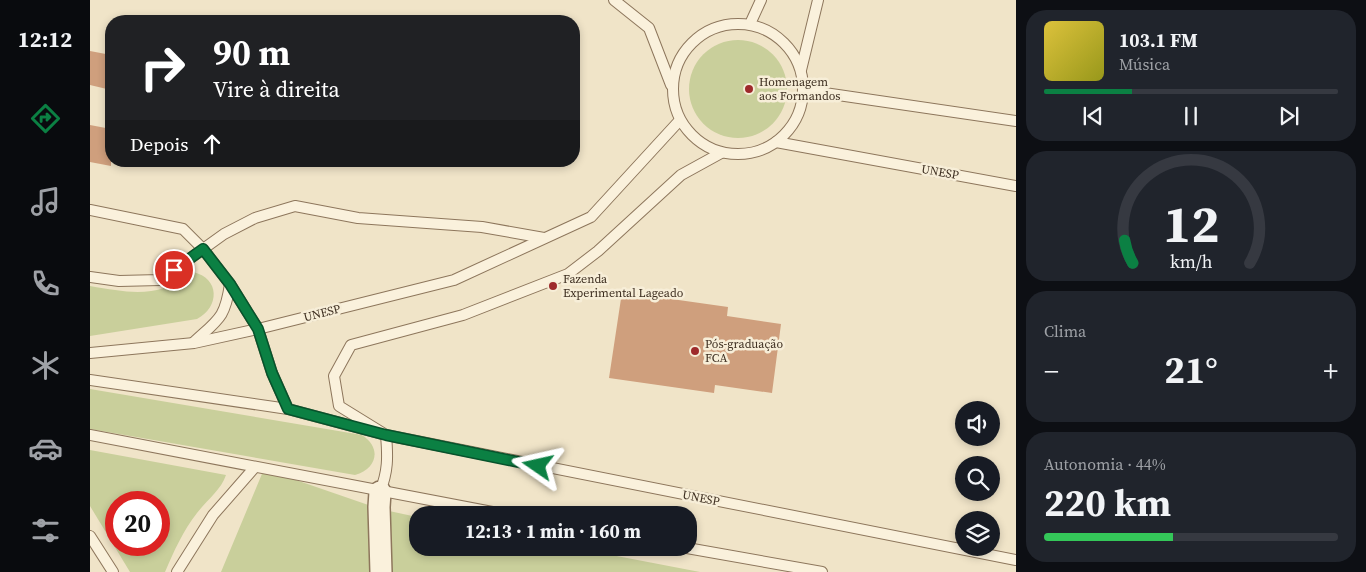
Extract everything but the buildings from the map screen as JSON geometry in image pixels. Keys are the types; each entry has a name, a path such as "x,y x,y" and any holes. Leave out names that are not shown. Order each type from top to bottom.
{"street":[{"path":"380,492 381,572"}],"lane":[{"path":"614,0 649,28 672,87"},
{"path":"750,24 761,0"},
{"name":"UNESP","path":"801,70 818,0"},
{"name":"UNESP","path":"729,23 750,24 767,29 782,40 794,54 801,70 804,90 800,110 790,128 776,142 759,151 750,153 740,155 722,153 704,145 689,134 680,120 674,104 672,87 675,69 682,53 694,40 709,29 729,23"},
{"path":"804,90 1016,121"},
{"name":"UNESP","path":"90,353 194,343 454,280 591,217 680,120"},
{"name":"UNESP","path":"776,142 1016,186"},
{"name":"UNESP","path":"386,435 339,406 334,376 351,345 462,316 568,274 598,251 681,174 722,153"},
{"path":"90,276 119,281 160,280 224,234 255,218 295,206 358,218 482,227 544,238"},
{"path":"90,210 183,229 203,249 230,284 258,329 272,373 288,409"},
{"path":"194,343 222,316 230,284"},
{"name":"UNESP","path":"90,380 288,409 386,435 1016,560"},
{"path":"90,435 458,506"},
{"path":"380,492 386,476 388,458 386,435"},
{"path":"177,572 212,515 254,467"},
{"path":"90,536 114,572"},
{"path":"697,550 822,572"}],"green space":[{"path":"738,40 757,43 773,54 784,70 787,89 784,108 773,124 757,135 738,138 719,135 703,124 692,108 689,89 692,70 703,54 719,43"},
{"path":"193,272 202,275 208,280 214,293 210,307 205,314 197,319 90,336 90,286 118,291 144,292 168,287"},
{"path":"90,389 362,435 372,446 374,458 368,468 355,475 90,429"},
{"path":"90,450 226,475 217,490 187,527 165,572 130,572 120,556 170,556 170,491 105,491 105,531 90,506"},
{"path":"264,469 380,509 409,515 409,556 617,556 700,572 221,572"}],"place":[{"name":"Homenagem aos Formandos","path":"749,89"},
{"name":"Fazenda Experimental Lageado","path":"553,286"},
{"name":"Pós-graduação FCA","path":"695,351"}],"route":[{"path":"174,270 203,249 230,284 258,329 272,373 288,409 386,435 538,466"}]}
